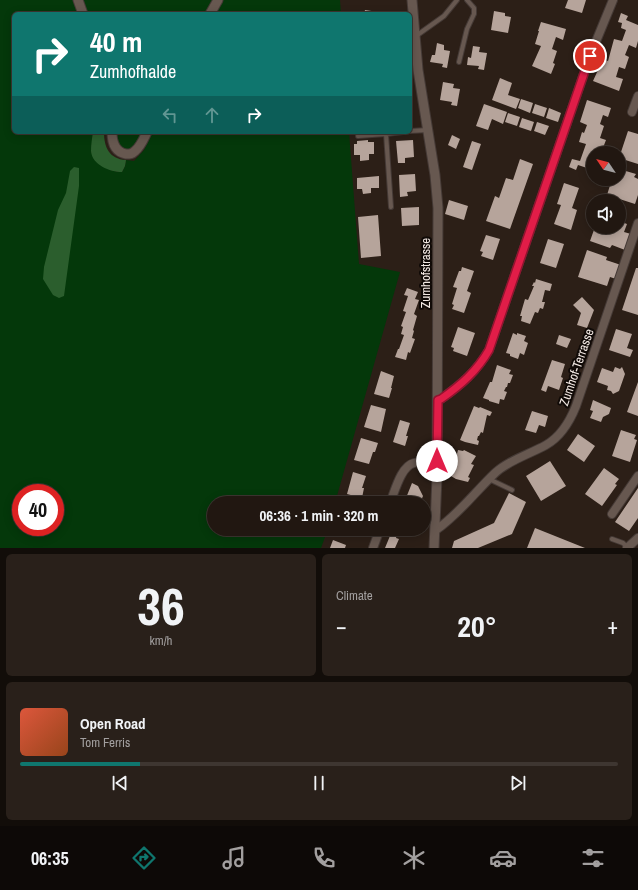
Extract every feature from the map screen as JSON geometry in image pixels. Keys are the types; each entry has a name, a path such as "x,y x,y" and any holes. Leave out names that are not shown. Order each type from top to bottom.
{"street":[{"path":"78,0 82,12"},
{"path":"211,12 218,0"},
{"name":"Zumhofstrasse","path":"412,0 415,36 415,64 436,175 438,208 438,400 436,530 434,548"},
{"path":"438,400 467,379 483,360 489,350 590,56 613,0"},
{"path":"632,112 638,96"},
{"path":"112,134 115,147 122,153 130,154 139,146 146,134"},
{"name":"Zumhof-Terrasse","path":"436,530 456,514 496,472 514,460 548,444 562,430 570,419 576,406 638,223"},
{"path":"393,496 400,477 406,467 413,463 437,461"},
{"path":"612,514 638,476"},
{"path":"373,548 377,536"},
{"path":"627,548 638,538"}],"lane":[{"path":"415,36 440,19 457,0"},
{"path":"460,62 467,29 474,14 474,8 467,0"},
{"path":"412,131 428,130"},
{"path":"358,136 386,134 391,207"},
{"path":"490,479 512,490"},
{"path":"612,538 623,543 627,548"}],"green space":[{"path":"0,0 76,0 80,12 12,12 12,134 93,134 91,152 108,169 116,172 122,172 126,160 134,161 144,150 152,134 349,134 359,264 400,272 337,496 207,496 207,536 325,536 321,548 0,548"},
{"path":"81,0 216,0 209,12 85,12"},
{"path":"221,0 340,0 341,12 214,12"},
{"path":"93,134 104,134 106,147 112,155 126,160 122,172 112,171 98,164 92,156"},
{"path":"116,134 144,134 131,151 121,148 117,141"},
{"path":"74,167 79,168 79,186 64,296 59,298 53,295 43,279 44,267 58,210 66,193 70,171"}],"building":[{"path":"568,0 586,0 582,13 565,8"},
{"path":"365,10 378,12 364,12"},
{"path":"494,11 505,13 505,16 511,17 508,33 491,30"},
{"path":"621,13 628,16 626,20 638,25 638,41 636,48 629,45 625,55 629,57 625,69 619,67 616,77 623,79 619,91 593,81 603,59 608,61 614,39 622,41 626,30 621,28 622,23 618,22"},
{"path":"541,22 566,29 563,40 556,37 552,49 557,51 553,63 555,64 551,74 532,66 541,46 535,44"},
{"path":"437,43 444,45 444,50 450,51 447,68 442,67 443,64 430,62 432,55 435,55"},
{"path":"473,46 480,47 479,52 487,53 484,70 478,69 479,66 467,65 468,57 471,58"},
{"path":"500,78 512,83 508,95 520,99 516,109 492,100"},
{"path":"443,82 454,84 453,88 460,89 457,106 451,105 452,102 440,100"},
{"path":"521,99 533,103 530,113 518,108"},
{"path":"587,100 611,108 608,117 603,115 600,124 604,126 600,138 606,140 604,146 586,146 586,168 578,165 576,170 569,167 572,159 580,161 586,144 579,142 582,132 584,133 587,125 580,122"},
{"path":"484,104 507,112 503,124 492,119 488,130 476,126"},
{"path":"535,104 547,108 544,117 532,113"},
{"path":"549,108 561,113 558,122 546,118"},
{"path":"508,113 520,117 517,126 505,122"},
{"path":"522,118 534,122 531,131 519,127"},
{"path":"537,122 549,126 545,135 534,131"},
{"path":"628,131 638,134 638,164 626,160 626,146 623,146"},
{"path":"452,135 460,139 456,149 448,145"},
{"path":"368,140 368,142 374,142 374,154 369,154 369,160 360,161 360,155 354,155 354,144 357,144 357,141"},
{"path":"413,140 414,157 405,158 405,163 398,163 396,141"},
{"path":"472,141 481,144 472,170 463,167"},
{"path":"520,159 533,164 510,229 486,221 495,196 499,198 506,178 513,180"},
{"path":"626,171 636,174 634,177 638,179 638,195 635,204 626,201 626,194 607,194 610,186 626,186"},
{"path":"415,174 416,191 407,192 408,196 400,197 399,175"},
{"path":"379,176 379,188 371,188 371,193 363,194 362,189 357,189 357,178"},
{"path":"564,183 579,188 572,208 577,210 571,230 554,224 561,205 557,204"},
{"path":"449,200 468,206 464,220 445,214"},
{"path":"419,207 419,225 402,226 401,208"},
{"path":"378,215 381,256 361,258 358,217"},
{"path":"626,233 631,234 625,250 612,245 610,248 590,241 592,234 626,234"},
{"path":"486,235 500,239 493,260 481,256 483,252 480,251"},
{"path":"548,239 564,244 556,268 540,263"},
{"path":"587,250 607,257 606,260 621,265 616,279 610,277 607,286 578,277"},
{"path":"462,267 474,271 467,291 471,293 464,313 452,309 457,288 453,287"},
{"path":"636,268 638,268 638,315 622,310"},
{"path":"536,279 552,284 550,291 545,290 542,302 545,302 543,309 540,308 538,313 535,312 530,324 521,321 522,316 520,316 525,299 528,300 534,286 532,286"},
{"path":"407,288 418,292 415,299 419,300 414,314 417,316 412,338 415,339 410,353 408,352 406,360 395,357 404,335 401,334 403,327 401,326 406,312 403,311 408,296 404,295"},
{"path":"582,297 594,310 587,328 577,325 581,313 573,305"},
{"path":"458,327 475,333 467,356 453,351 454,348 451,347"},
{"path":"616,329 632,334 627,348 633,350 630,357 609,350"},
{"path":"513,333 526,336 524,341 528,343 524,355 520,353 518,359 506,353"},
{"path":"559,335 571,339 567,348 556,344"},
{"path":"552,360 565,364 561,377 563,378 559,390 548,386 546,392 541,390"},
{"path":"497,365 511,370 509,374 513,375 510,383 508,383 504,391 507,392 504,400 500,399 499,404 483,398 490,382 492,382"},
{"path":"615,367 620,369 622,367 625,374 619,391 613,394 611,391 607,390 608,386 597,382 602,368 613,372"},
{"path":"381,371 394,376 389,398 374,394"},
{"path":"638,382 638,416 627,412"},
{"path":"593,400 611,408 609,414 603,417 601,422 590,418 593,411 590,410"},
{"path":"371,405 386,409 381,432 364,427"},
{"path":"474,406 492,412 490,416 487,415 483,433 481,432 478,436 478,445 460,440"},
{"path":"532,411 548,416 545,427 539,425 536,433 525,430"},
{"path":"400,420 410,423 405,446 393,442"},
{"path":"621,430 636,435 634,439 637,440 630,462 612,456"},
{"path":"578,434 595,446 584,462 567,450"},
{"path":"361,438 378,443 369,464 354,460"},
{"path":"458,450 464,450 476,456 471,464 474,465 468,477 470,478 468,482 451,476"},
{"path":"550,461 566,486 541,501 526,476"},
{"path":"604,468 619,479 615,484 617,485 602,506 585,494"},
{"path":"353,472 366,476 362,488 364,488 362,496 347,494"},
{"path":"412,483 418,486 423,496 407,496"},
{"path":"638,488 638,518 629,531 615,522"},
{"path":"509,493 526,502 512,534 478,548 452,548 454,541 494,523"},
{"path":"535,528 585,548 527,548"},
{"path":"390,536 396,536 396,538 399,539 395,548 385,548"},
{"path":"333,540 346,545 345,548 330,548"}],"route":[{"path":"437,461 438,400 462,384 474,372 489,350 590,56"}]}
